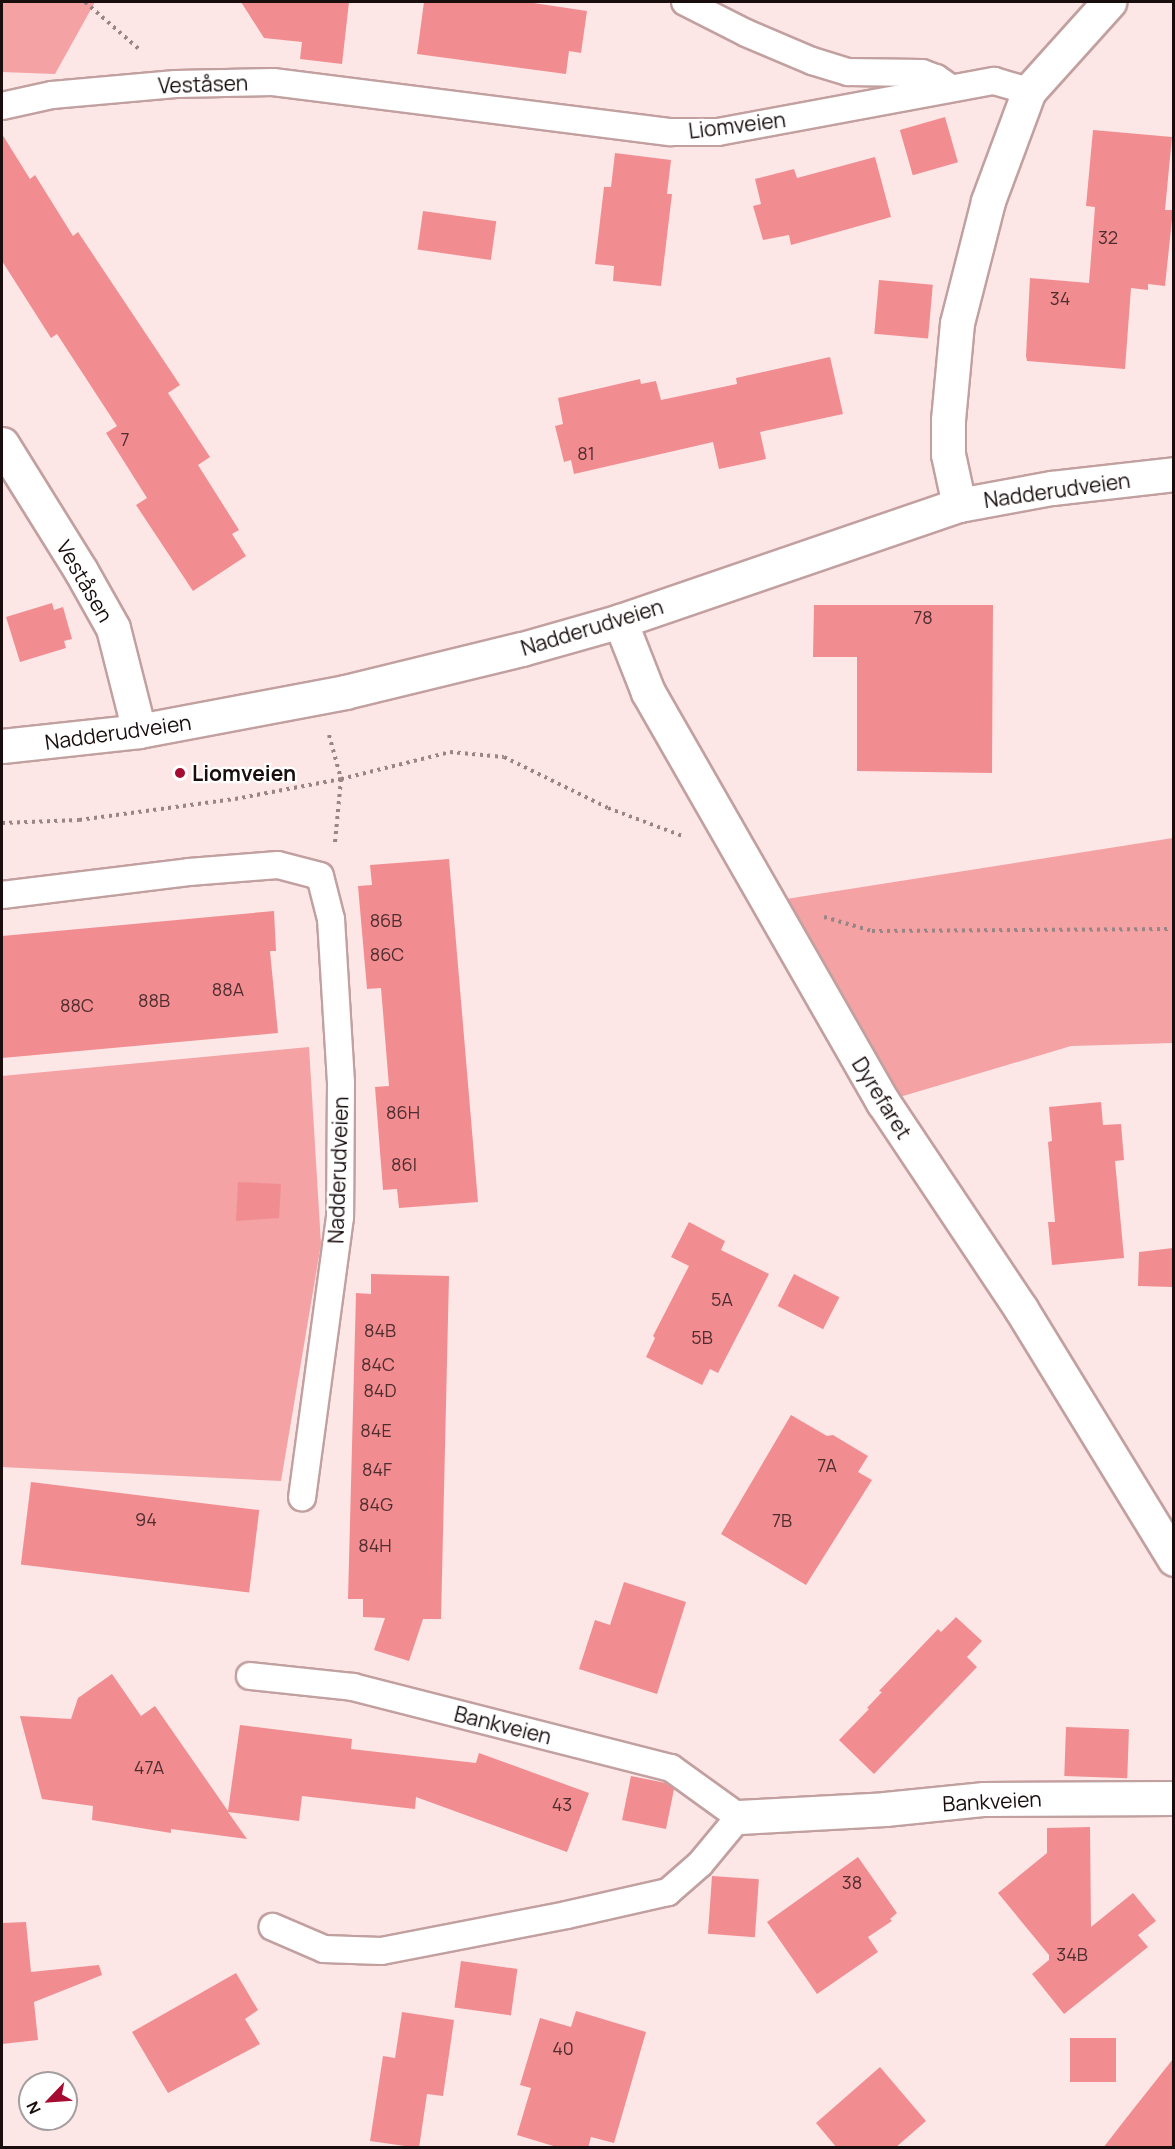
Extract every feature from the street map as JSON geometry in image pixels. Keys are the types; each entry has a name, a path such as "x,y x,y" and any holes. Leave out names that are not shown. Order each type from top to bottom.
{"street":[{"path":"959,505 948,454 948,420 957,323 988,201 1029,91 1109,2"},
{"name":"Veståsen","path":"2,444 81,571 113,628 139,731"},
{"name":"Nadderudveien","path":"2,746 139,731 345,692 522,649 620,621 959,505 1052,488 1173,474"},
{"name":"Dyrefaret","path":"620,621 648,692 883,1102 1021,1309 1173,1559"},
{"name":"Bankveien","path":"740,1817 885,1809 984,1799 1173,1798"}],"lane":[{"path":"685,2 746,33 812,61 848,72 922,74 936,78 949,87"},
{"name":"Liomveien","path":"406,100 671,132 718,132 949,87 994,81 1029,91"},
{"name":"Veståsen","path":"2,106 52,95 176,84 273,82 406,100"},
{"path":"2,895 189,872 278,865 320,876"},
{"name":"Nadderudveien","path":"302,1497 340,1217 341,1083 331,919 320,876"},
{"name":"Bankveien","path":"250,1676 353,1687 670,1768 740,1817"},
{"path":"273,1927 324,1949 381,1951 567,1915 668,1892 700,1864 740,1817"}],"path":[{"path":"85,2 176,84"},
{"path":"320,876 335,843 341,779 329,733"},
{"path":"2,823 79,820 190,805 341,779 450,752 504,757 608,808 685,837 694,845"},
{"path":"767,902 872,931 1173,929"}],"shaded area":[{"path":"2,2 95,2 55,74 2,72"},
{"path":"1173,838 1173,1043 1071,1046 883,1102 767,902"},
{"path":"309,1047 321,1244 281,1481 2,1467 2,1076"}],"building":[{"path":"241,2 349,2 342,64 300,59 302,42 264,38"},
{"path":"424,2 527,2 587,11 581,53 569,51 566,74 417,54"},
{"path":"945,117 958,162 913,175 900,130"},
{"path":"1093,130 1172,137 1165,210 1173,210 1165,286 1148,284 1148,290 1131,288 1125,369 1027,361 1026,356 1030,278 1089,283 1095,207 1086,206"},
{"path":"2,134 30,179 35,175 73,236 78,232 180,385 168,393 210,457 198,465 239,530 232,534 246,556 193,591 136,505 147,498 106,433 117,426 57,334 51,338 2,261"},
{"path":"615,153 671,160 667,194 672,194 661,286 613,281 614,266 595,264 604,187 611,187"},
{"path":"875,157 891,217 791,245 789,235 763,240 753,206 761,204 755,179 794,169 797,178"},
{"path":"423,211 496,221 491,260 418,250"},
{"path":"879,280 933,285 928,339 874,334"},
{"path":"830,357 843,414 760,432 766,459 719,469 713,442 574,474 571,460 564,462 555,426 563,424 558,398 640,379 641,384 656,381 661,400 737,384 736,378"},
{"path":"52,603 54,610 63,607 72,639 64,641 66,648 20,662 6,617"},
{"path":"814,605 993,605 992,773 857,771 857,657 813,657"},
{"path":"449,859 478,1202 399,1208 397,1189 383,1190 375,1087 389,1086 381,988 367,989 358,886 372,885 370,865"},
{"path":"274,911 276,951 270,951 278,1033 2,1058 2,936"},
{"path":"1101,1102 1103,1125 1121,1124 1124,1160 1115,1161 1124,1258 1052,1265 1048,1222 1055,1222 1048,1142 1052,1141 1049,1107"},
{"path":"238,1182 281,1184 279,1218 236,1221"},
{"path":"689,1222 725,1241 721,1250 769,1274 718,1373 710,1369 702,1385 646,1357 655,1338 653,1336 689,1266 671,1257"},
{"path":"1173,1248 1173,1287 1138,1286 1139,1252"},
{"path":"371,1274 449,1276 441,1619 423,1619 409,1661 374,1650 385,1618 363,1617 363,1599 348,1599 356,1293 371,1294"},
{"path":"794,1274 839,1297 823,1329 778,1306"},
{"path":"791,1415 827,1436 833,1435 868,1456 858,1472 872,1480 806,1585 721,1534"},
{"path":"31,1482 259,1510 249,1592 21,1564"},
{"path":"624,1582 686,1602 657,1694 579,1669 595,1620 610,1625"},
{"path":"956,1617 982,1641 967,1657 977,1667 874,1774 839,1740 869,1709 867,1708 882,1692 879,1691 938,1629 941,1632"},
{"path":"112,1674 141,1716 155,1706 228,1811 240,1725 352,1739 351,1749 476,1763 479,1753 589,1793 567,1852 416,1797 415,1809 302,1796 299,1821 228,1812 247,1839 171,1829 171,1833 92,1820 93,1806 42,1799 20,1716 71,1719 78,1698"},
{"path":"1066,1727 1129,1729 1127,1778 1064,1776"},
{"path":"631,1776 666,1783 674,1789 666,1829 622,1820"},
{"path":"1090,1827 1091,1927 1133,1893 1156,1921 1138,1935 1148,1947 1064,2014 1032,1974 1049,1960 1049,1955 998,1893 1047,1853 1047,1828"},
{"path":"858,1857 897,1913 890,1919 892,1921 868,1937 878,1952 817,1994 767,1922"},
{"path":"712,1876 759,1879 755,1937 708,1934"},
{"path":"26,1922 31,1972 99,1965 102,1975 34,2002 38,2040 2,2044 2,1923"},
{"path":"461,1961 517,1969 511,2015 454,2008"},
{"path":"236,1973 258,2010 245,2019 260,2044 168,2093 132,2032"},
{"path":"576,2011 646,2032 614,2143 591,2137 588,2148 560,2148 517,2135 531,2088 520,2085 540,2018 571,2027"},
{"path":"402,2012 454,2020 443,2096 427,2094 419,2148 370,2141 383,2056 395,2058"},
{"path":"1070,2038 1116,2038 1116,2082 1070,2082"},
{"path":"1173,2059 1173,2148 1103,2148 1131,2112"},
{"path":"880,2067 926,2121 895,2148 837,2148 816,2123"}],"place":[{"name":"Liomveien","path":"180,773"}]}
